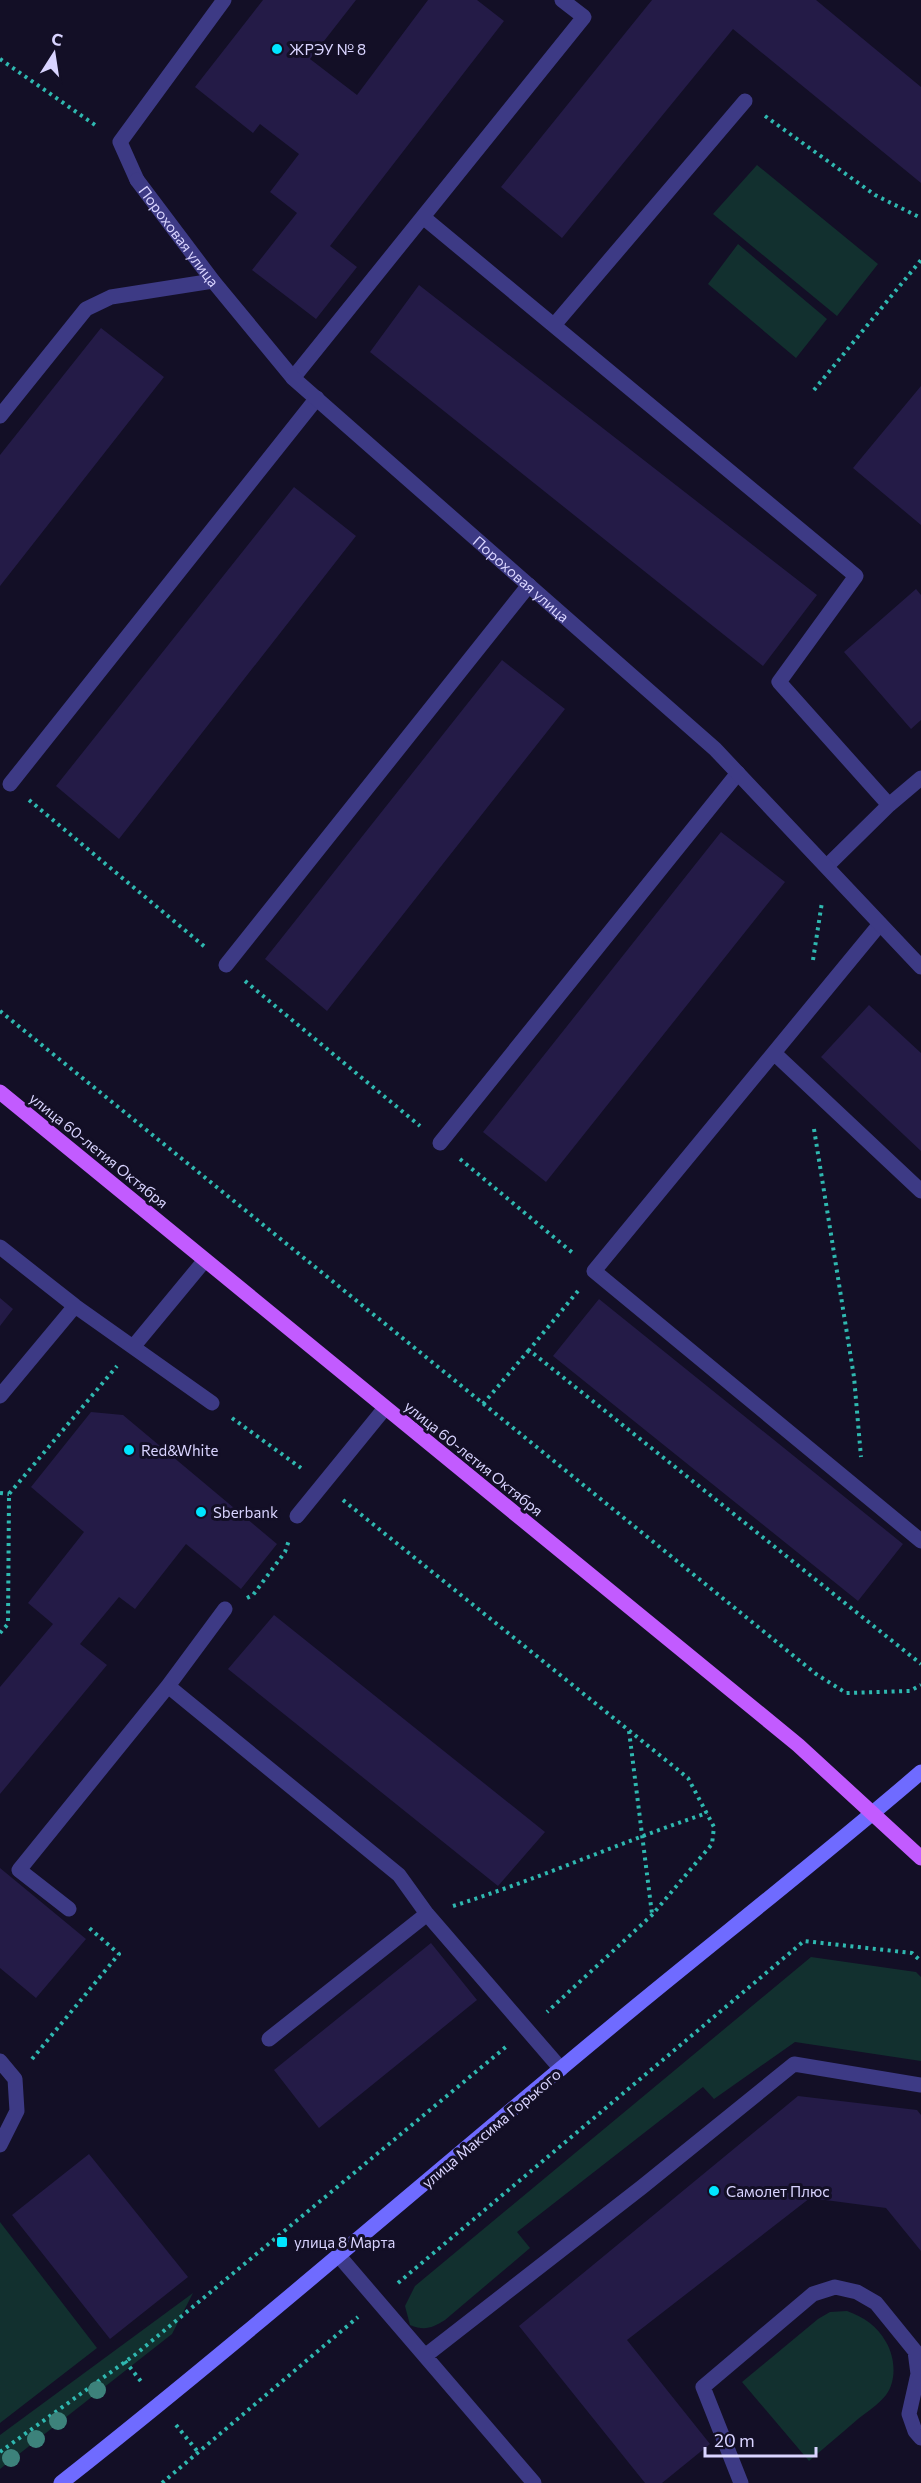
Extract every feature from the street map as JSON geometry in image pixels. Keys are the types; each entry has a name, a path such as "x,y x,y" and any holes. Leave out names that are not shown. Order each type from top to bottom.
{"main road":[{"name":"улица 60-летия Октября","path":"0,1092 798,1745 921,1858"},
{"name":"улица Максима Горького","path":"61,2483 159,2405 921,1772"}],"street":[{"path":"120,142 224,0"},
{"path":"293,378 584,17 562,0"},
{"path":"555,324 746,101"},
{"name":"Пороховая улица","path":"120,142 137,180 213,281 293,378 715,749 921,967"},
{"path":"423,217 555,324 856,576 779,682 890,805"},
{"path":"0,416 86,309 111,297 213,281"},
{"path":"10,784 317,398"},
{"path":"226,965 529,585"},
{"path":"440,1143 738,773"},
{"path":"827,866 921,778"},
{"path":"880,924 594,1271 921,1540"},
{"path":"774,1053 921,1191"},
{"path":"0,1247 75,1306 212,1403"},
{"path":"133,1347 205,1260"},
{"path":"0,1396 75,1306"},
{"path":"297,1516 385,1408"},
{"path":"69,1909 20,1870 168,1686 225,1609"},
{"path":"168,1686 399,1875 427,1914 561,2069"},
{"path":"269,2039 427,1914"},
{"path":"0,2061 15,2079 17,2111 0,2145"},
{"path":"425,2356 642,2187 794,2064 921,2085"},
{"path":"339,2256 534,2483"},
{"path":"741,2483 703,2387 813,2294 835,2287 857,2292 876,2303 915,2351 918,2374 909,2414 915,2431 921,2438"}],"path":[{"path":"0,59 120,142"},
{"path":"746,101 875,195 921,218"},
{"path":"814,390 921,260"},
{"path":"10,784 594,1271 483,1404"},
{"path":"812,968 827,866"},
{"path":"0,1011 826,1680 846,1693 910,1691 921,1685"},
{"path":"807,1083 854,1377 865,1493"},
{"path":"0,1633 8,1624 9,1494 133,1347"},
{"path":"529,1350 921,1664"},
{"path":"0,1493 9,1494"},
{"path":"225,1609 253,1595 285,1552 297,1516"},
{"path":"629,1731 652,1915"},
{"path":"427,1914 511,1888 642,1835 706,1814"},
{"path":"15,2079 119,1954 69,1909"},
{"path":"162,2483 804,1941 912,1953 921,1961"}],"green space":[{"path":"757,165 878,264 837,316 713,214"},
{"path":"738,244 827,319 796,358 708,284"},
{"path":"811,1957 916,1972 921,1977 921,2061 795,2042 714,2099 703,2087 517,2232 530,2248 445,2320 428,2328 410,2325 405,2306 415,2286"},
{"path":"0,2222 97,2348 0,2423"},
{"path":"193,2293 172,2334 0,2469 0,2435"},
{"path":"847,2311 870,2323 882,2336 893,2361 892,2382 890,2389 880,2402 809,2461 742,2382 818,2319 830,2312"}],"building":[{"path":"263,0 356,0 310,59 357,95 428,0 477,0 504,21 330,246 357,267 316,319 252,270 297,213 270,192 299,154 260,124 253,133 195,87"},
{"path":"652,0 816,0 921,87 921,183 733,29 562,238 501,187"},
{"path":"419,285 817,595 763,666 370,352"},
{"path":"101,328 164,377 0,586 0,455"},
{"path":"921,386 921,525 853,468"},
{"path":"294,487 356,536 119,839 56,786"},
{"path":"916,589 921,595 921,720 911,729 844,652"},
{"path":"502,660 565,709 327,1011 265,959"},
{"path":"721,832 785,882 546,1182 483,1132"},
{"path":"869,1005 921,1053 921,1151 821,1057"},
{"path":"0,1298 13,1309 0,1326"},
{"path":"599,1299 903,1544 858,1601 553,1356"},
{"path":"91,1412 123,1415 277,1544 241,1589 186,1544 135,1609 119,1597 80,1644 107,1665 0,1794 0,1687 53,1624 28,1603 84,1532 31,1487"},
{"path":"274,1615 545,1832 498,1886 228,1669"},
{"path":"0,1868 86,1939 36,1998 0,1968"},
{"path":"431,1943 477,2000 319,2128 274,2070"},
{"path":"798,2096 917,2110 921,2115 921,2251 886,2208 810,2198 627,2340 710,2444 662,2483 645,2483 519,2326"},
{"path":"89,2154 188,2277 110,2339 12,2215"}],"place":[{"name":"ЖРЭУ № 8","path":"277,49"},
{"name":"Red&White","path":"129,1450"},
{"name":"Sberbank","path":"201,1512"},
{"name":"Самолет Плюс","path":"714,2191"},
{"name":"улица 8 Марта","path":"282,2242"}]}
